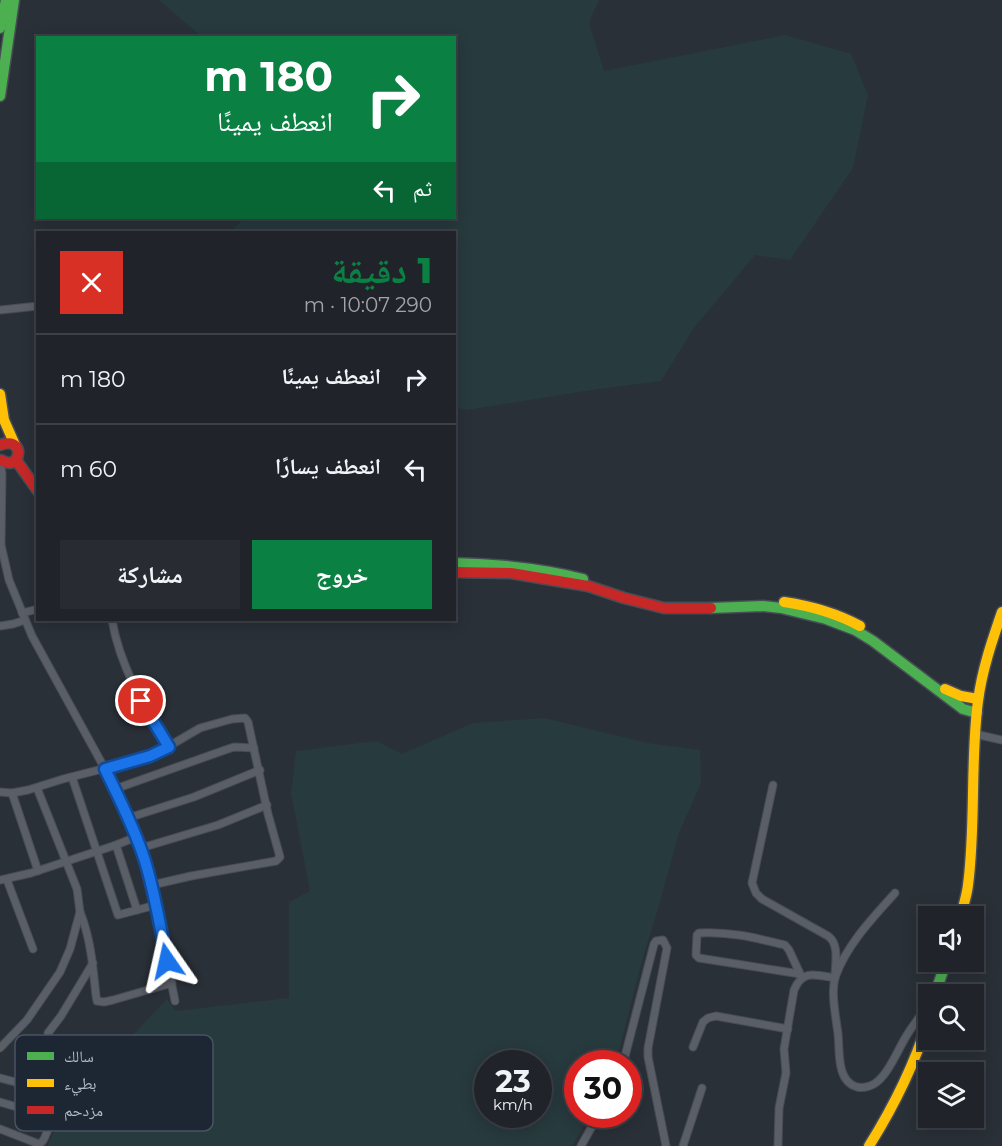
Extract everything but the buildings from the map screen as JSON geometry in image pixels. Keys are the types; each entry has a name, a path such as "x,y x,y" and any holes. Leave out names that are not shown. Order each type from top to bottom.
{"street":[{"path":"0,28 6,0"},
{"path":"0,96 14,0"},
{"path":"0,310 36,306"},
{"path":"0,394 2,415 16,455 36,478"},
{"path":"0,446 8,442 36,488"},
{"path":"0,461 6,464 16,455"},
{"path":"2,484 16,455"},
{"path":"0,461 2,556 9,580 32,636 105,769 141,848 152,885 175,1001"},
{"path":"456,563 540,569 664,600 688,602 748,600 822,609 844,617 879,637 954,698 963,710 977,713"},
{"path":"456,572 511,573 532,576 588,586 664,608 763,606 781,608 826,619 855,630 954,698 978,699"},
{"path":"0,626 13,624 36,610"},
{"path":"963,906 968,886 971,850 978,699 988,652 1002,612"},
{"path":"112,621 133,685 169,747"},
{"path":"0,792 12,793 37,788 150,756 200,728 243,717 248,722 280,854 279,860 152,885"},
{"path":"975,734 1002,740"},
{"path":"115,789 234,747 254,748"},
{"path":"128,818 194,797 260,770"},
{"path":"72,777 118,915 156,905"},
{"path":"773,785 752,883 756,893 762,899 832,939 835,946 834,999 840,1062 847,1081 864,1088 872,1086 883,1077 918,1019"},
{"path":"37,788 79,895 80,912 88,934 98,1001 124,997 172,983"},
{"path":"12,793 38,871"},
{"path":"141,848 209,828 267,805"},
{"path":"33,949 3,880 38,871 136,837"},
{"path":"116,845 137,910"},
{"path":"835,978 845,955 854,942 895,893"},
{"path":"0,1048 27,1020 60,972 70,949 80,912"},
{"path":"801,976 785,945 736,934 716,932 697,935 696,955 699,958 801,976 813,974 835,978"},
{"path":"627,1050 654,944 656,941 663,940 667,948 648,1057 666,1146"},
{"path":"48,1033 93,963"},
{"path":"778,1146 779,1108 786,1073 784,1049 794,990 801,976"},
{"path":"693,1047 704,1022 716,1016 788,1029"},
{"path":"869,1146 895,1105 920,1050"},
{"path":"0,1078 15,1082"},
{"path":"683,1146 702,1088"},
{"path":"0,1102 15,1106"},
{"path":"581,1146 591,1128"},
{"path":"0,1129 38,1145 45,1138 47,1131"}],"green space":[{"path":"159,0 599,0 589,23 604,71 785,35 851,54 868,95 853,168 790,260 755,255 694,328 661,381 467,410 456,407 456,231 232,231 243,219 456,219 456,36 201,36"},
{"path":"544,718 648,743 700,750 701,783 679,833 641,964 619,1050 564,1050 564,1128 582,1128 572,1146 47,1146 54,1131 213,1131 213,1035 133,1035 167,999 176,1011 289,998 289,902 310,891 291,793 296,751 376,741 402,754 473,723"}],"traffic: fast":[{"path":"0,28 6,0"},
{"path":"0,96 14,0"},
{"path":"456,563 519,567 583,579"},
{"path":"711,608 763,606 781,608 826,619 855,630 963,709 977,713"},
{"path":"938,984 943,972"}],"traffic: slow":[{"path":"0,394 4,420 15,445"},
{"path":"784,602 823,611 860,626"},
{"path":"963,906 970,862 978,701 985,667 1002,612"},
{"path":"945,689 961,696 978,699"},
{"path":"869,1146 903,1085 918,1048"}],"traffic: jam":[{"path":"0,445 13,444 18,451 13,462 0,460"},
{"path":"16,460 36,488"},
{"path":"456,572 511,573 588,586 664,608 711,608"}],"route":[{"path":"141,701 169,747 150,756 105,769 145,860 167,961"}]}
